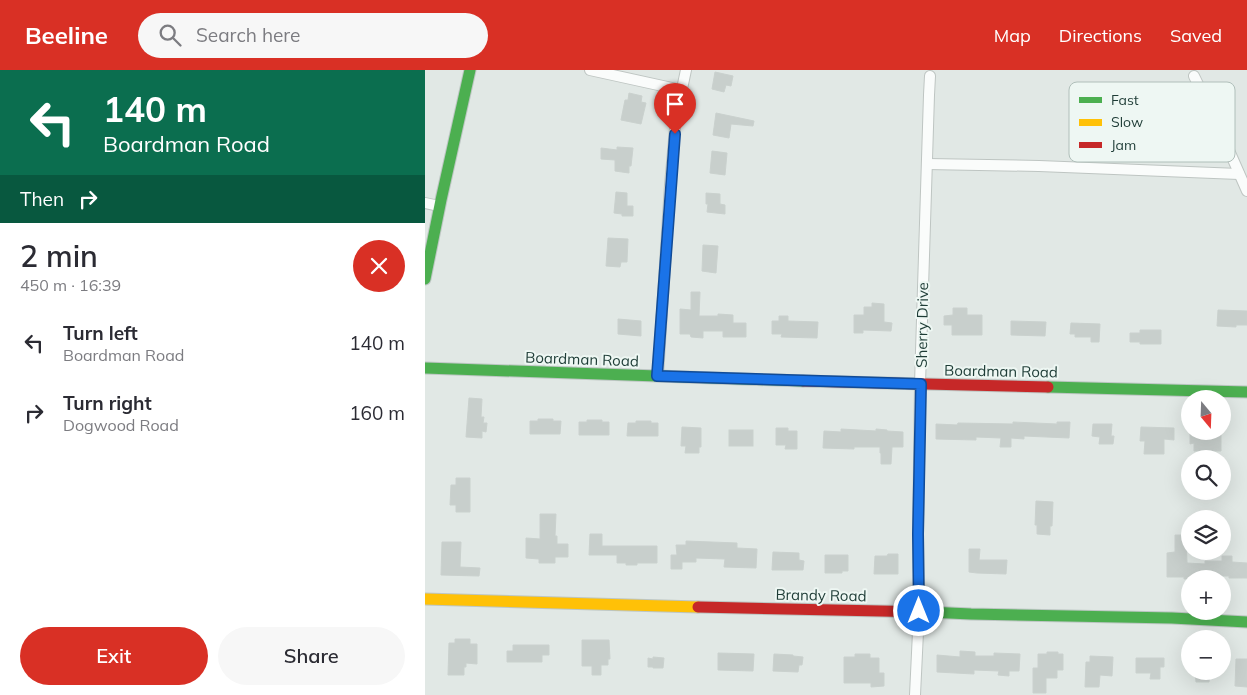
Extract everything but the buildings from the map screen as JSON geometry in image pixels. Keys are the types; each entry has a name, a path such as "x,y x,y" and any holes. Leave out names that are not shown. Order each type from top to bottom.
{"street":[{"path":"425,279 439,206 470,70"},
{"path":"590,70 681,90"},
{"path":"657,376 677,117 686,70"},
{"name":"Sherry Drive","path":"915,695 919,611 918,534 921,384 931,76"},
{"path":"1194,76 1197,82"},
{"path":"1234,162 1247,191"},
{"path":"927,164 1039,166 1239,174"},
{"path":"425,202 439,206"},
{"name":"Boardman Road","path":"425,368 619,376 1247,392"},
{"name":"Brandy Road","path":"425,599 1172,618 1247,622"}],"traffic: fast":[{"path":"425,279 470,70"},
{"path":"425,368 803,381"},
{"path":"1048,387 1247,392"},
{"path":"928,612 1172,618 1247,622"}],"traffic: slow":[{"path":"425,599 698,607"}],"traffic: jam":[{"path":"803,381 1048,387"},
{"path":"698,607 928,612"}],"route":[{"path":"675,134 657,376 921,384 918,534 919,611"}]}
